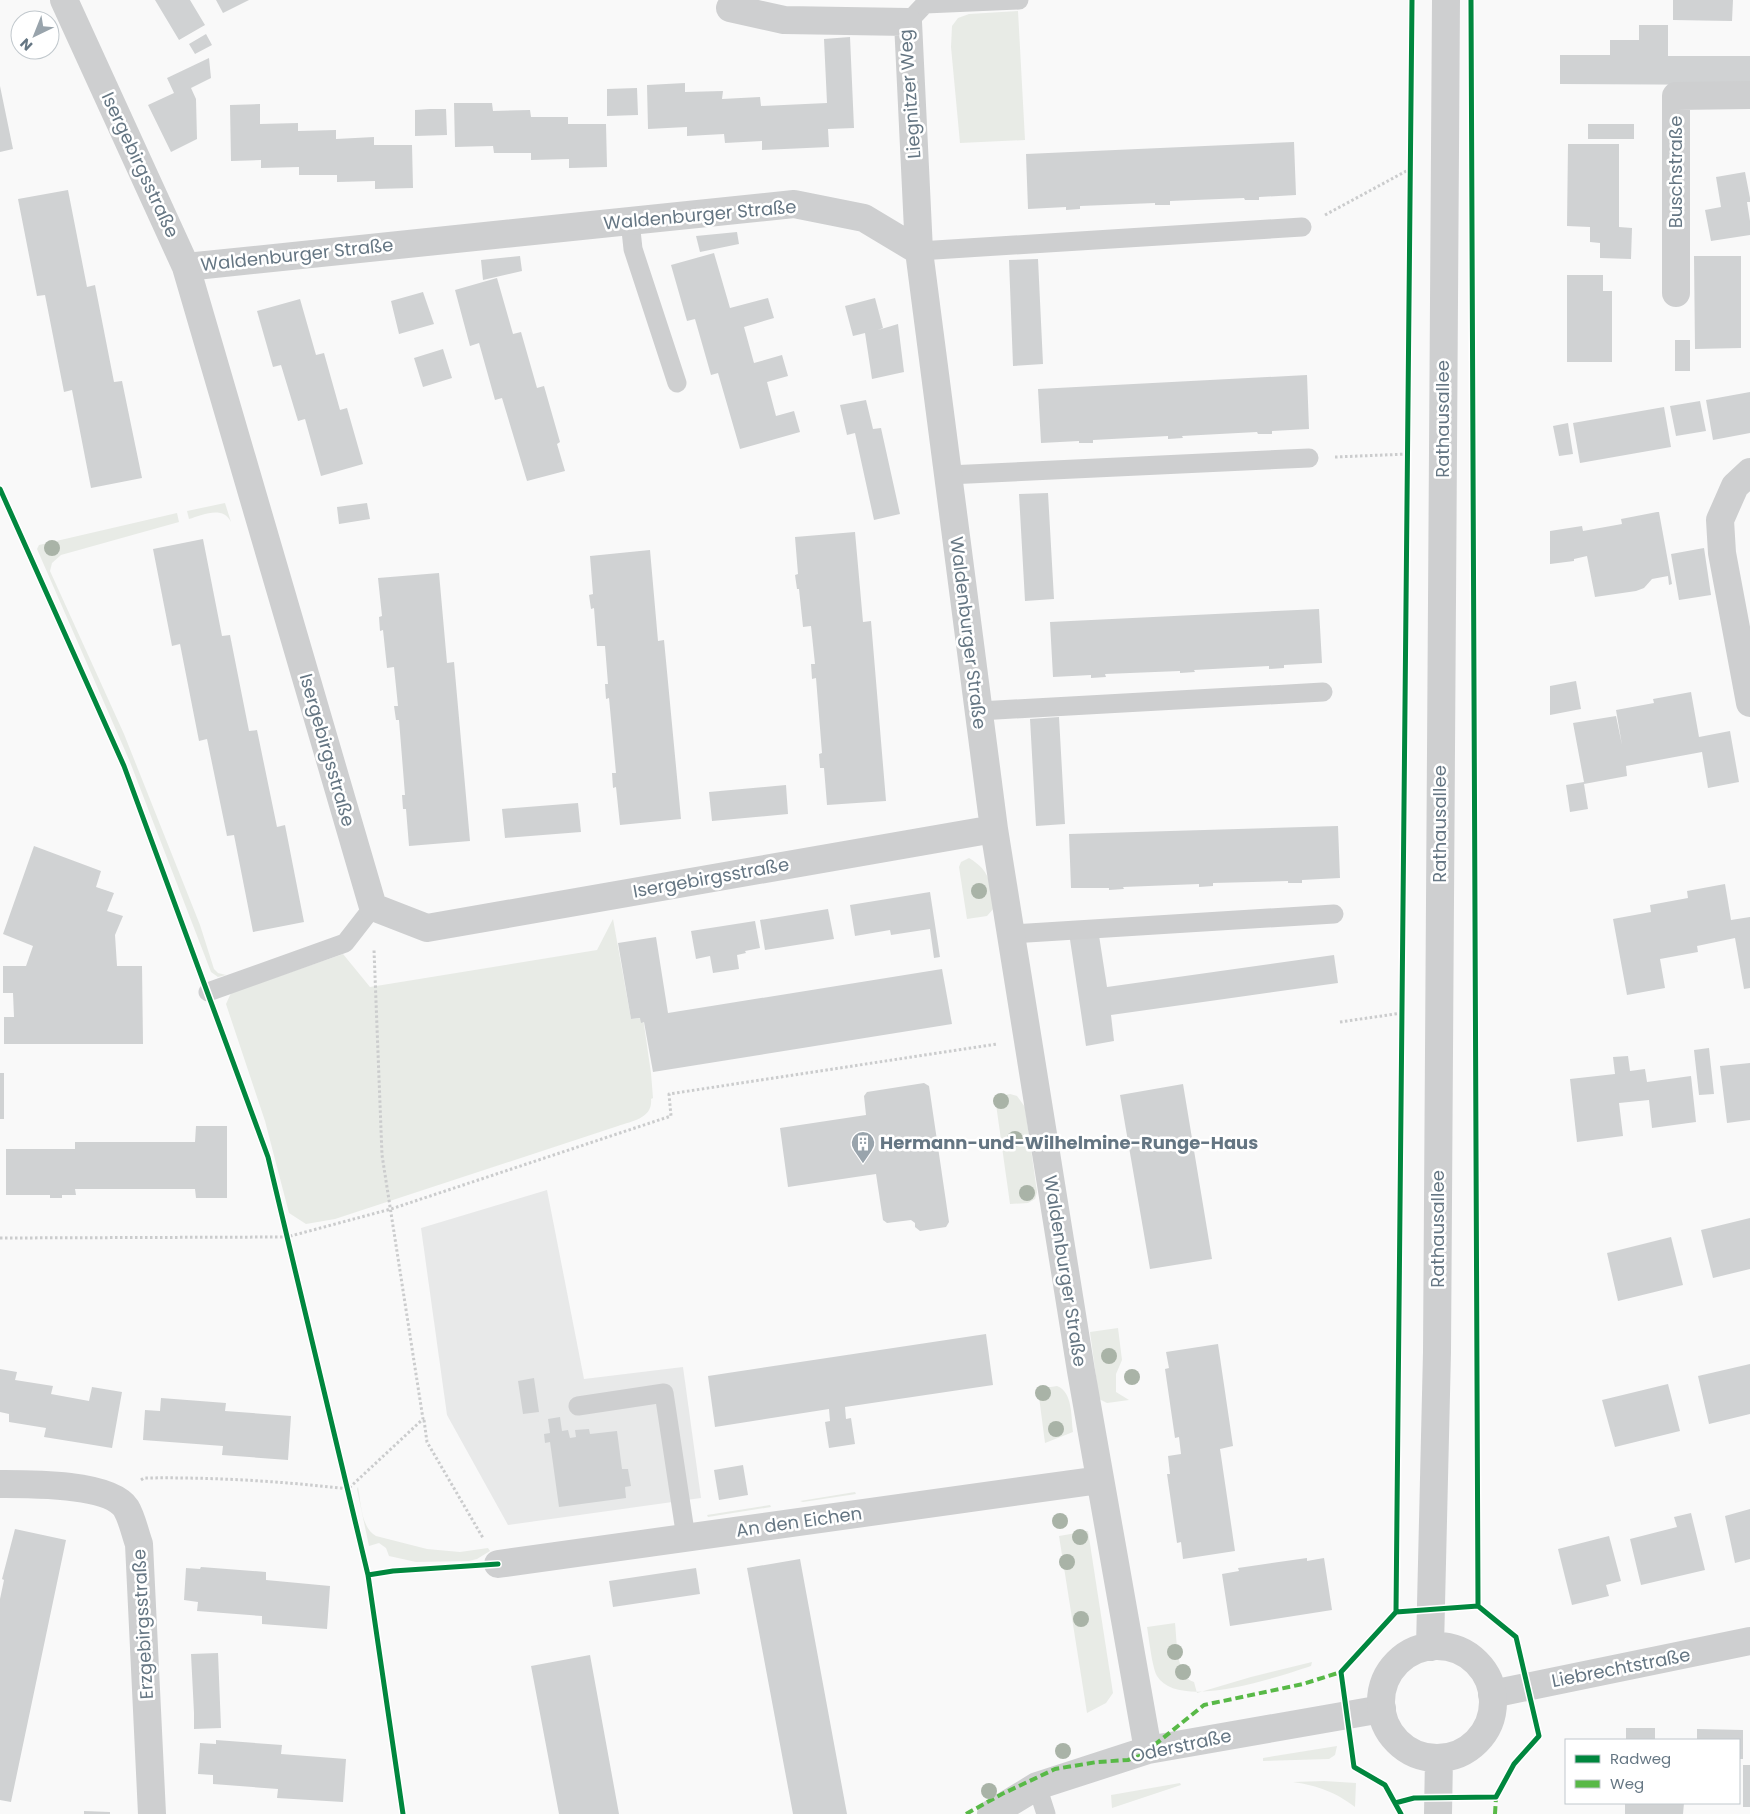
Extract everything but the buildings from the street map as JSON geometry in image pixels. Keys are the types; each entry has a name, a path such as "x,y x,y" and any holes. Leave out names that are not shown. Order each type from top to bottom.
{"street":[{"name":"Isergebirgsstraße","path":"64,0 186,267 372,907 427,928 994,830"},
{"name":"Rathausallee","path":"1430,1647 1437,1342 1446,0"},
{"name":"Liegnitzer Weg","path":"730,8 784,20 908,22 919,252"},
{"name":"Buschstraße","path":"1676,293 1676,96 1750,95"},
{"name":"Waldenburger Straße","path":"186,267 794,204 864,218 919,252 994,830 1100,1480 1148,1750"},
{"path":"1750,472 1735,486 1720,520 1722,553 1750,703"},
{"name":"An den Eichen","path":"498,1564 1100,1480"},
{"path":"0,1484 52,1485 108,1494 115,1499"},
{"name":"Erzgebirgsstraße","path":"115,1499 126,1507 139,1544 152,1814"},
{"name":"Liebrechtstraße","path":"1492,1694 1750,1641"},
{"path":"1430,1647 1444,1647 1458,1651 1471,1658 1481,1668 1488,1680 1492,1694 1493,1707 1484,1733 1465,1751 1452,1756 1438,1758 1423,1756 1408,1750 1395,1739 1386,1725 1382,1709 1383,1688 1393,1668 1410,1654 1430,1647"},
{"name":"Oderstraße","path":"991,1814 1037,1786 1148,1750 1382,1709"},
{"path":"1438,1758 1438,1814"}],"lane":[{"path":"908,22 926,4 1019,0"},
{"path":"630,221 633,249 678,383"},
{"path":"919,252 1302,227"},
{"path":"948,474 1309,458"},
{"path":"978,711 1322,692"},
{"path":"208,992 345,943 372,907"},
{"path":"1011,934 1334,914"},
{"path":"578,1406 664,1392 686,1538"},
{"path":"1037,1786 1046,1814"}],"path":[{"path":"1302,227 1410,169"},
{"path":"1309,458 1408,454"},
{"path":"372,907 382,1155 427,1442 498,1564"},
{"path":"1340,1022 1402,1013"},
{"path":"0,1238 287,1237 391,1209 671,1116 669,1094 1028,1040"},
{"path":"115,1499 144,1478 198,1478 300,1483 348,1489 424,1419"}],"shaded area":[{"path":"1018,11 1025,140 960,143 951,47 952,26 958,18 969,14"},
{"path":"225,503 231,522 223,514 218,513 189,519 187,511"},
{"path":"177,513 179,522 61,555 52,563 50,571 124,734 200,925 214,969 218,973 226,975 218,977 211,972 130,762 37,549 39,545"},
{"path":"969,858 982,868 989,879 994,908 987,916 967,919 959,867 961,862"},
{"path":"613,919 631,1019 643,1018 653,1098 651,1099 649,1111 645,1115 630,1122 335,1219 306,1224 289,1213 265,1121 226,1004 231,993 343,954 370,987 597,950"},
{"path":"1010,1094 1017,1096 1025,1107 1037,1192 1035,1199 1028,1203 1010,1204 995,1097"},
{"path":"547,1190 584,1379 683,1367 701,1498 508,1525 447,1415 421,1228"},
{"path":"1118,1328 1122,1360 1116,1374 1116,1392 1129,1400 1107,1403 1099,1399 1090,1332"},
{"path":"1057,1386 1062,1389 1069,1399 1073,1432 1045,1443 1038,1389"},
{"path":"358,1487 367,1527 376,1536 427,1549 460,1552 488,1548 490,1551 477,1559 469,1561 416,1562 389,1556 386,1548 379,1543 369,1546 357,1489"},
{"path":"855,1492 856,1494 800,1501"},
{"path":"770,1505 771,1507 708,1517 707,1515"},
{"path":"1088,1531 1113,1693 1106,1703 1087,1713 1059,1536"},
{"path":"1175,1623 1178,1657 1184,1673 1188,1679 1194,1682 1196,1691 1186,1691 1169,1686 1155,1672 1147,1627"},
{"path":"1312,1662 1311,1666 1277,1677 1231,1688 1203,1691"},
{"path":"1337,1746 1335,1755 1329,1759 1263,1761 1263,1758"},
{"path":"1293,1782 1356,1783 1355,1807 1341,1797 1326,1790"},
{"path":"1180,1783 1181,1785 1112,1808 1111,1795"}],"marked path":[{"path":"966,1814 1002,1794 1055,1769 1097,1762 1128,1760 1142,1755 1204,1705 1303,1684 1341,1672"},
{"path":"1495,1814 1496,1797"}],"cycle path":[{"path":"1396,1612 1412,0"},
{"path":"1471,0 1478,1606"},
{"path":"0,489 124,766 268,1157 368,1575 403,1814"},
{"path":"368,1575 393,1571 498,1564"},
{"path":"1395,1803 1414,1798 1496,1797 1514,1764 1539,1736 1516,1637 1478,1606 1396,1612 1341,1672 1354,1767 1385,1785 1401,1814"}],"place":[{"name":"Hermann-und-Wilhelmine-Runge-Haus","path":"863,1164"}]}
